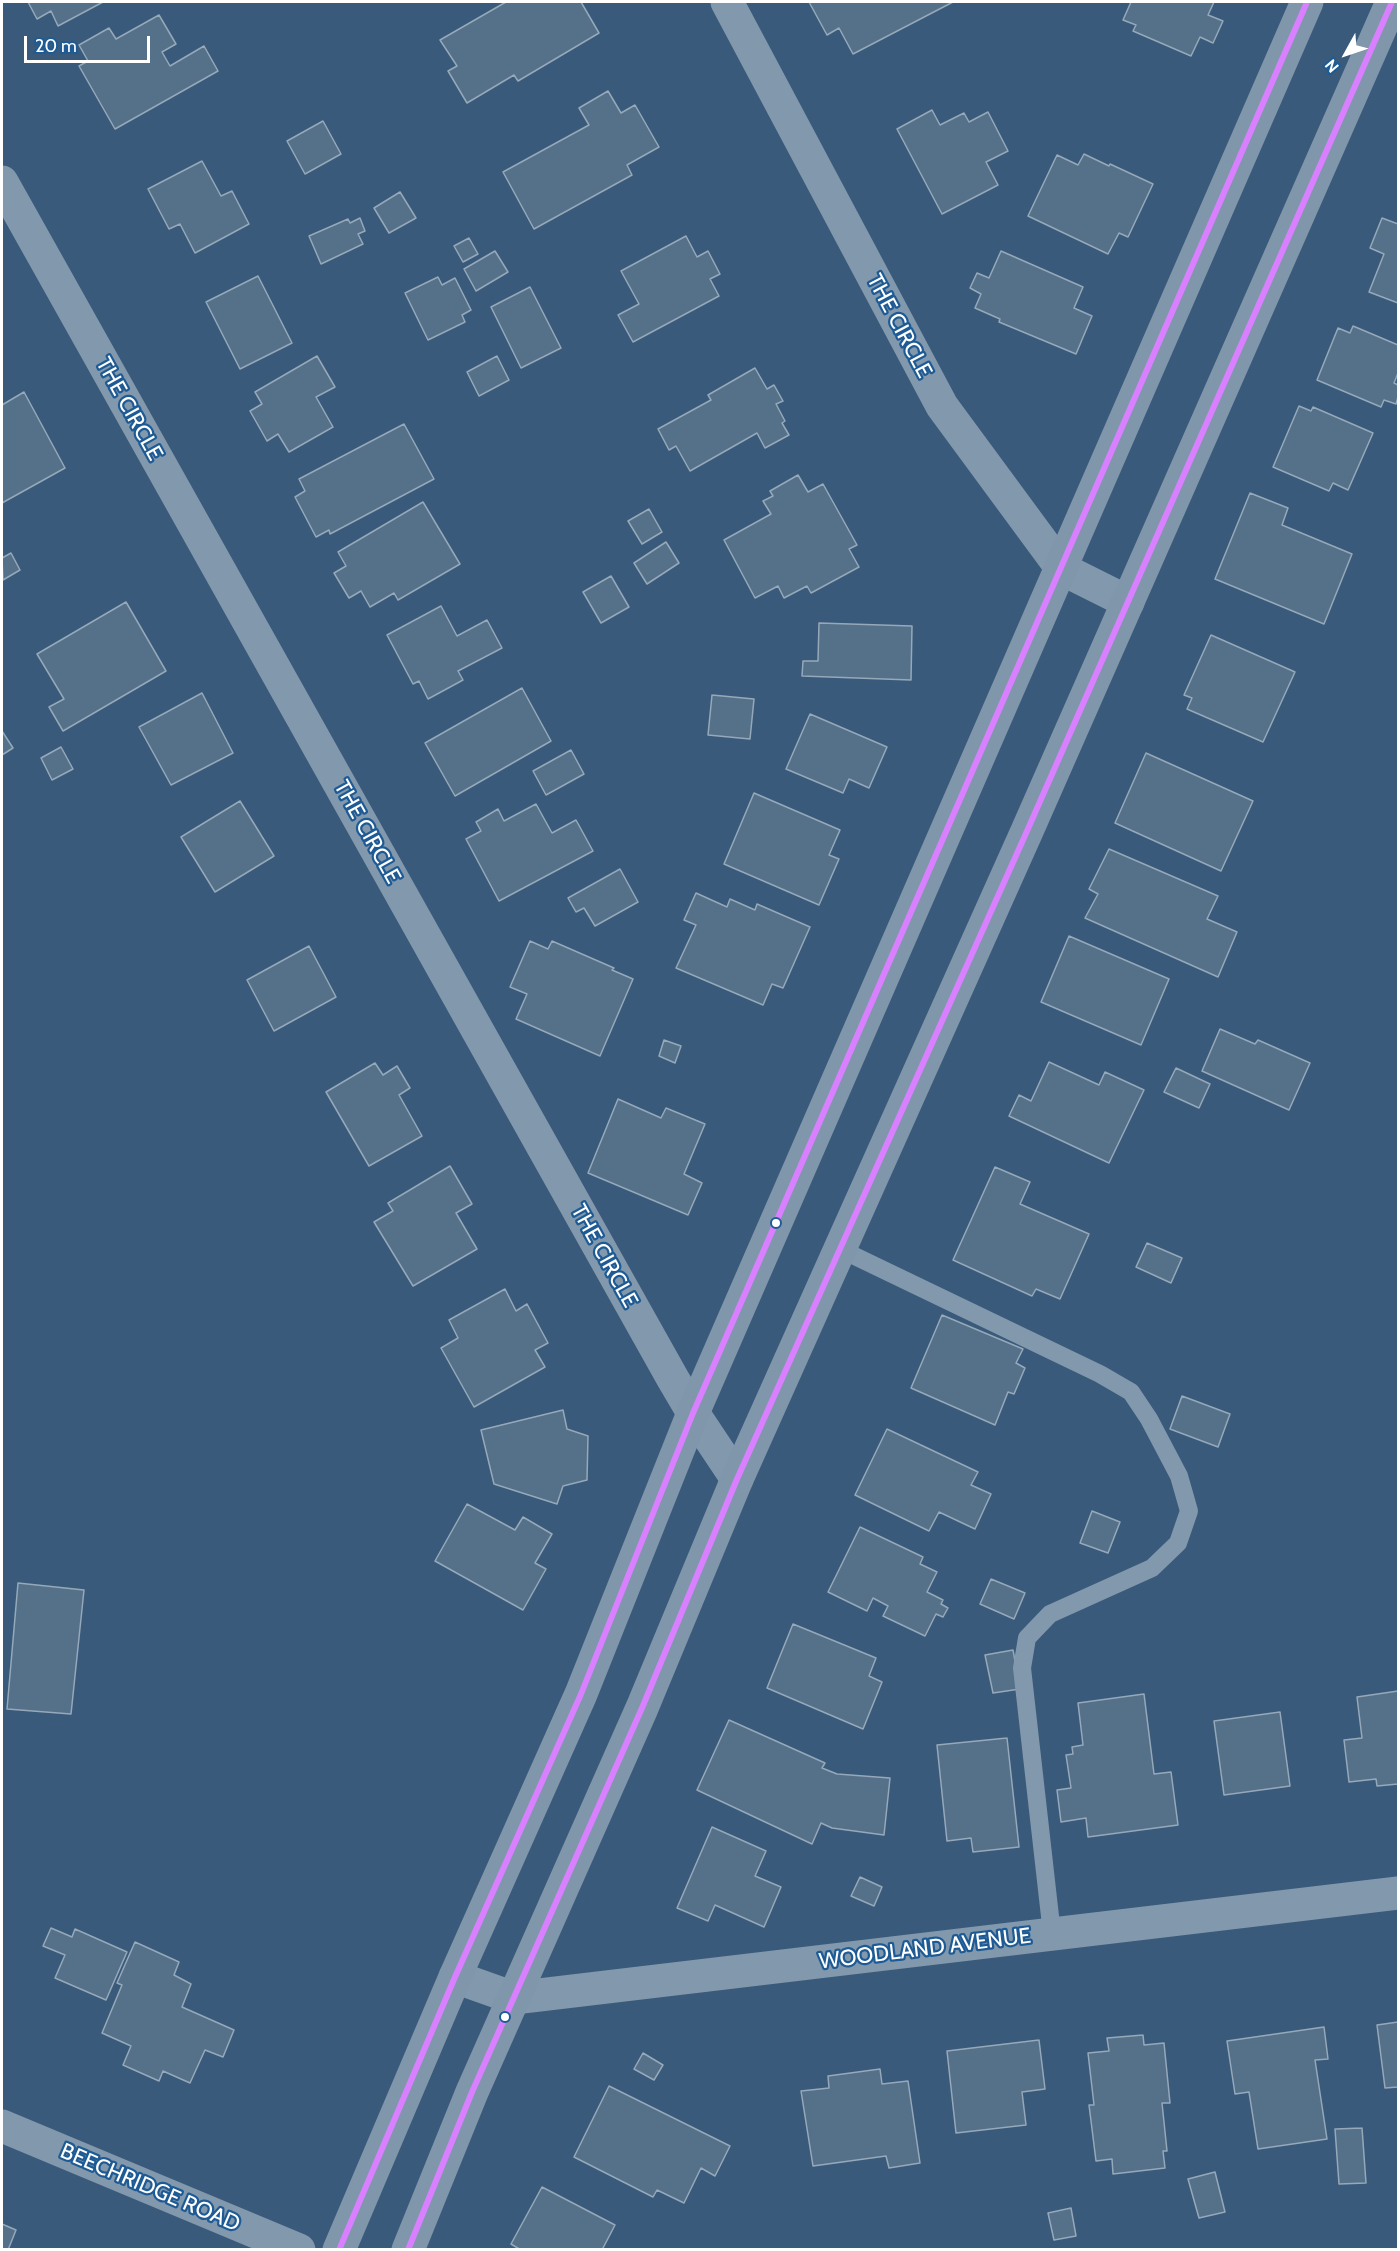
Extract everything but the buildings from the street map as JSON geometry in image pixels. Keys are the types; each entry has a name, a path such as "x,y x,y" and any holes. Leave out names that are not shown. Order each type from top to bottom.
{"main road":[{"path":"339,2250 455,1977 581,1694 693,1413 1307,2"},
{"path":"408,2250 472,2092 642,1708 737,1479 1128,602 1392,2"}],"street":[{"name":"THE CIRCLE","path":"727,2 942,406 1062,569 1128,602"},
{"name":"THE CIRCLE","path":"2,182 693,1413 737,1479"},
{"name":"WOODLAND AVENUE","path":"455,1977 514,1998 1398,1893"},
{"name":"BEECHRIDGE ROAD","path":"2,2126 299,2250"}],"lane":[{"path":"840,1249 1100,1374 1131,1392 1149,1419 1179,1476 1189,1511 1178,1543 1152,1568 1050,1614 1028,1638 1022,1668 1052,1934"}],"transit line":[{"path":"339,2250 455,1977 581,1694 693,1413 1307,2"},
{"path":"408,2250 472,2092 642,1708 737,1479 1027,831 1392,2"}]}
